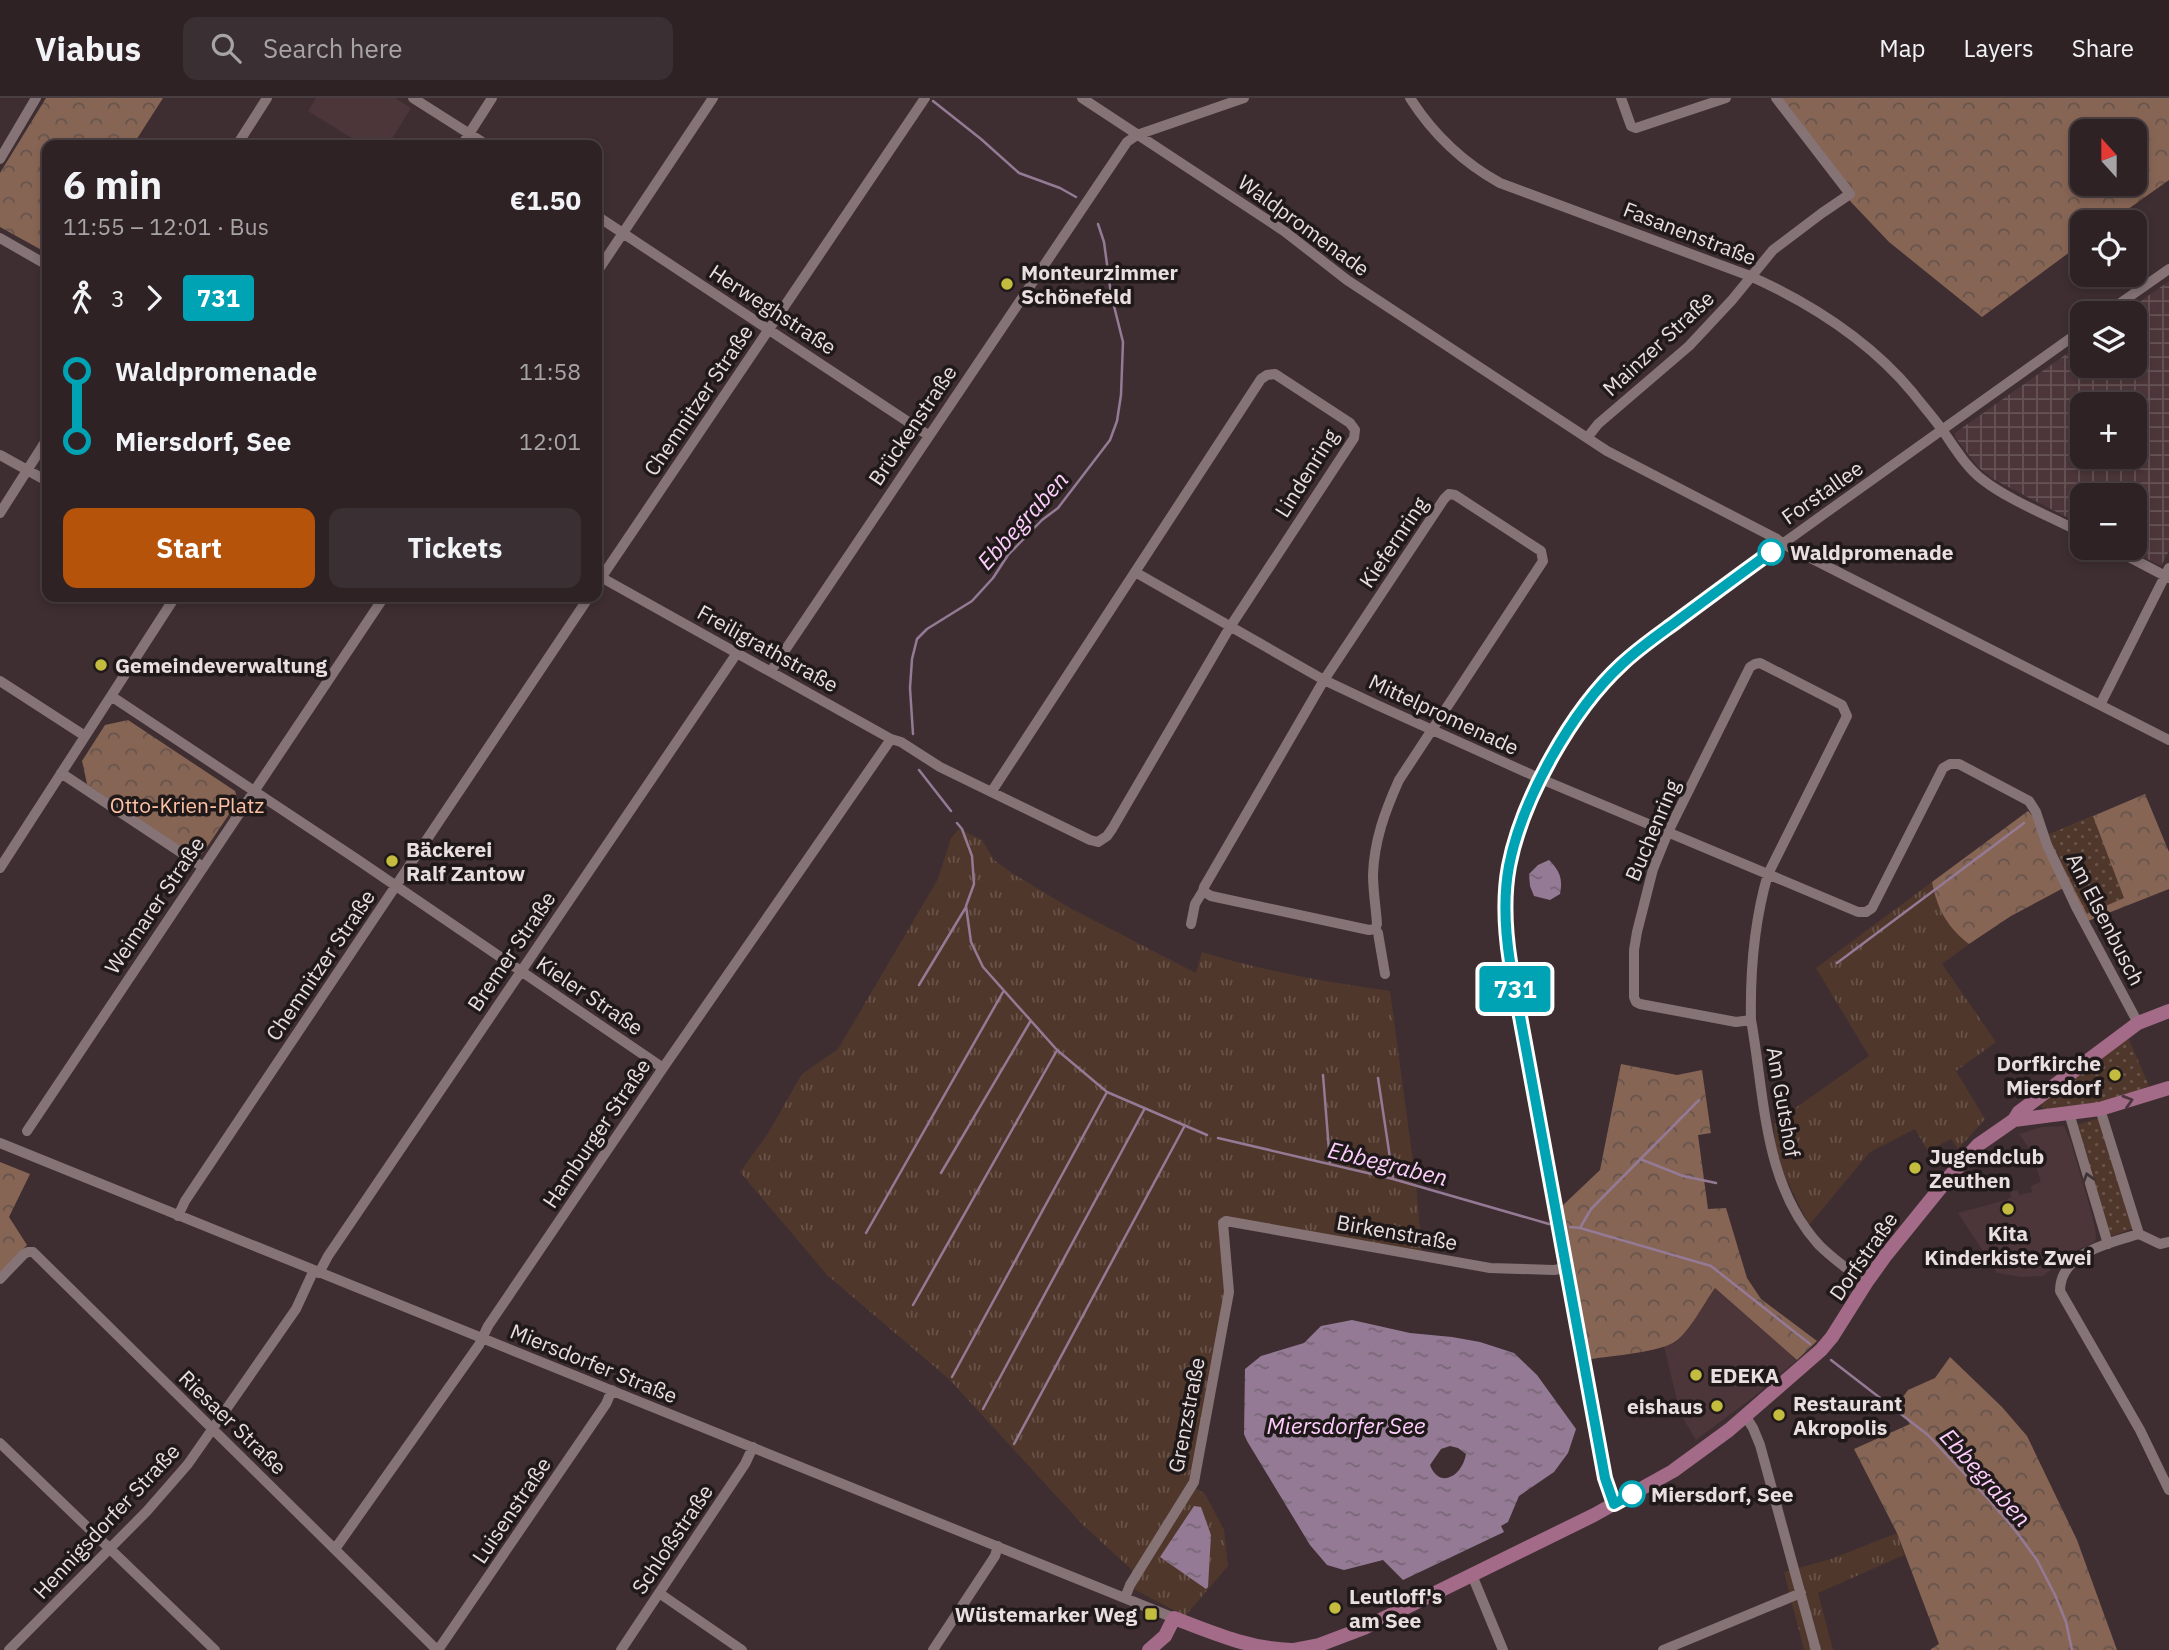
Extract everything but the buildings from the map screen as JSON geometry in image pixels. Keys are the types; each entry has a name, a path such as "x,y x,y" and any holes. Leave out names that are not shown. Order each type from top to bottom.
{"main road":[{"name":"Dorfstraße","path":"1174,1618 1248,1645 1274,1650 1320,1645 1349,1635 1472,1575 1614,1504 1673,1471 1746,1417 1821,1350 1914,1219 1963,1161 1986,1139 2138,1023 2169,1012"},
{"name":"Dorfstraße","path":"2014,1120 2101,1109 2169,1088"},
{"path":"1149,1650 1165,1636 1174,1618"}],"street":[{"path":"0,159 36,98"},
{"path":"240,140 267,98"},
{"path":"413,98 479,140"},
{"path":"465,140 492,98"},
{"path":"602,264 713,98"},
{"name":"Chemnitzer Straße","path":"602,573 925,98"},
{"name":"Waldpromenade","path":"1082,98 1284,231 1347,280 1606,451 2169,740"},
{"path":"1137,135 1244,98"},
{"name":"Fasanenstraße","path":"1410,98 1447,145 1500,183 1750,276 1822,312 1853,335 1902,381 1962,458 1983,480 2070,527"},
{"path":"1621,98 1631,126 1636,128 1726,98"},
{"name":"Mainzer Straße","path":"1587,438 1598,424 1689,346 1773,250 1850,194 1776,98"},
{"name":"Brückenstraße","path":"771,671 1086,201 1127,142 1137,135"},
{"name":"Herweghstraße","path":"602,219 928,435"},
{"path":"0,238 42,262"},
{"path":"2124,301 2169,270"},
{"name":"Forstallee","path":"1614,1504 1605,1478 1510,962 1506,891 1510,864 1519,835 1541,779 1561,741 1585,706 1622,664 1783,544 2070,339"},
{"name":"Lindenring","path":"920,755 940,767 1090,840 1098,842 1107,836 1230,627 1354,438 1355,430 1350,423 1275,374 1261,379 992,791"},
{"path":"0,513 42,447"},
{"path":"0,455 42,478"},
{"name":"Kiefernring","path":"1191,924 1195,904 1324,680 1444,499 1449,494 1455,495 1541,551 1543,561 1398,780 1381,825 1373,874 1377,924 1375,929 1385,974"},
{"path":"2100,705 2168,574 2138,560"},
{"name":"Mittelpromenade","path":"1135,572 1324,680 1431,730 1858,912 1866,912"},
{"name":"Freiligrathstraße","path":"602,581 901,742 920,755"},
{"path":"0,868 172,602"},
{"name":"Weimarer Straße","path":"27,1130 381,602"},
{"name":"Chemnitzer Straße","path":"178,1216 265,1081 586,602"},
{"name":"Bremer Straße","path":"316,1272 737,653"},
{"name":"Buchenring","path":"1760,663 1842,705 1847,716 1768,874 1752,950 1751,1020 1736,1022 1636,1002 1634,950 1637,932 1647,889 1668,832 1750,667 1760,663"},
{"path":"0,681 85,736"},
{"name":"Kieler Straße","path":"111,696 397,886 663,1068"},
{"name":"Hamburger Straße","path":"335,1549 415,1437 663,1068 891,739"},
{"name":"Am Elsenbusch","path":"1866,912 1872,908 1943,768 1950,764 1959,764 2029,801 2076,907 2138,1023"},
{"path":"61,773 203,867"},
{"path":"1203,891 1211,896 1271,910 1375,929"},
{"name":"Am Gutshof","path":"1751,1020 1770,1147 1779,1178 1801,1221 1817,1242 1866,1283"},
{"path":"2101,1109 2139,1234"},
{"path":"2069,1113 2108,1244"},
{"name":"Miersdorfer Straße","path":"0,1143 1174,1618"},
{"name":"Birkenstraße","path":"1223,1223 1226,1221 1490,1268 1566,1268"},
{"name":"Grenzstraße","path":"1125,1598 1130,1585 1194,1482 1229,1292 1223,1223"},
{"path":"2169,1242 2160,1244 2139,1234 2108,1244 2073,1262 2060,1280 2060,1291 2140,1430 2169,1490"},
{"name":"Riesaer Straße","path":"0,1279 24,1254 33,1252 438,1650"},
{"name":"Hennigsdorfer Straße","path":"9,1650 164,1492 213,1430 296,1309 316,1272"},
{"name":"Luisenstraße","path":"438,1650 607,1404 612,1390"},
{"path":"1746,1417 1754,1428 1760,1445 1816,1650"},
{"path":"0,1443 215,1650"},
{"name":"Schloßstraße","path":"621,1650 745,1464 753,1447"},
{"path":"933,1650 995,1556 998,1546"},
{"path":"1472,1575 1503,1650"},
{"path":"659,1593 742,1650"},
{"path":"1663,1650 1801,1593"}],"shaded area":[{"path":"316,98 395,98 411,108 391,140 355,140 308,111"},
{"path":"2169,281 2169,551 2161,566 2147,559 2147,483 2070,483 2070,519 1993,479 1978,467 1955,437 1955,433 2070,352 2070,378 2147,378 2147,301 2141,301"},
{"path":"2064,1126 2092,1215 2095,1242 2075,1251 2043,1276 2021,1277 1997,1273 1958,1213 2006,1200 2011,1197 2010,1192 2017,1190 2019,1195 2032,1192 2031,1186 2041,1182 2031,1151 2019,1134 2042,1127"},
{"path":"1715,1288 1797,1360 1696,1440 1680,1413 1664,1346 1675,1343"}],"green space":[{"path":"46,98 163,98 136,140 42,140 42,250 0,227 0,173"},
{"path":"1771,98 2169,98 2169,180 2147,196 2147,119 2070,119 2070,196 2147,196 2127,210 2070,210 2070,252 1982,317 1889,242 1851,202"},
{"name":"Otto-Krien-Platz","path":"128,720 235,791 238,801 203,853 193,856 87,784 82,761 105,725"},
{"path":"2145,794 2169,852 2169,889 2088,921 2069,885 2011,916 1969,944 1944,917 1932,882 2028,811 2040,824 2046,836"},
{"path":"2093,816 2124,898 2087,914 2047,835"},
{"path":"959,829 982,840 994,860 1015,875 1070,908 1196,973 1202,952 1295,975 1390,991 1416,1184 1422,1254 1221,1217 1226,1291 1189,1484 1205,1494 1224,1530 1228,1566 1185,1616 1134,1589 1132,1570 1082,1524 949,1379 827,1275 740,1172 767,1135 802,1074 838,1049 938,879 951,838"},
{"path":"1932,882 1945,916 1969,944 1942,964 1996,1042 1956,1071 1985,1119 1958,1149 1951,1139 1928,1151 1915,1129 1870,1152 1809,1225 1785,1176 1775,1148 1774,1123 1869,1056 1816,968"},
{"path":"2127,1035 2149,1086 2107,1103 2045,1112 2041,1106 2043,1099"},
{"path":"1621,1064 1677,1075 1702,1070 1711,1133 1698,1135 1708,1209 1726,1208 1747,1278 1761,1299 1817,1341 1797,1360 1715,1288 1692,1324 1676,1341 1648,1351 1591,1359 1560,1208 1600,1170"},
{"path":"2099,1118 2133,1228 2112,1236 2108,1233 2076,1125"},
{"path":"0,1162 30,1174 9,1217 27,1245 0,1273"},
{"path":"1950,1357 2002,1407 2027,1436 2077,1540 2117,1650 1931,1650 1939,1644 1897,1533 1854,1449 1910,1424 1897,1405 1908,1390 1935,1378"},
{"path":"1897,1533 1904,1555 1818,1593 1833,1650 1804,1650 1784,1572 1831,1559"}],"water":[{"path":"1549,860 1561,880 1560,894 1550,900 1534,896 1529,874 1538,865"},
{"name":"Miersdorfer See","path":"1352,1320 1410,1333 1480,1342 1514,1353 1537,1375 1576,1429 1568,1453 1554,1472 1519,1496 1508,1522 1501,1526 1504,1532 1403,1580 1383,1560 1344,1570 1327,1565 1310,1545 1244,1434 1245,1369 1261,1356 1304,1343 1321,1326","holes":["1450,1446 1466,1454 1460,1469 1450,1477 1439,1477 1430,1465 1441,1449"]},
{"path":"1194,1506 1201,1507 1211,1535 1206,1589 1160,1557"}],"waterway":[{"name":"Ebbegraben","path":"933,101 1019,173 1076,197"},
{"name":"Ebbegraben","path":"913,734 910,688 912,659 917,639 927,629 972,601 993,578 1008,555 1042,520 1058,508 1110,440 1117,421 1123,342 1111,294 1104,242 1098,224"},
{"name":"Ebbegraben","path":"919,770 951,811"},
{"name":"Ebbegraben","path":"957,823 972,856 974,884 966,906 971,942 983,967 1057,1050 1107,1092 1207,1135"},
{"path":"1837,963 2024,823"},
{"path":"919,985 966,907"},
{"path":"866,1233 1003,992"},
{"path":"941,1173 1030,1022"},
{"path":"913,1305 1056,1052"},
{"path":"1323,1075 1330,1163"},
{"path":"1378,1078 1393,1178"},
{"path":"952,1377 1107,1092"},
{"path":"1580,1228 1591,1209 1699,1100"},
{"path":"983,1409 1145,1108"},
{"path":"1014,1444 1184,1127"},
{"name":"Ebbegraben","path":"1218,1138 1393,1179 1549,1224"},
{"path":"1640,1159 1683,1176 1716,1183"},
{"name":"Ebbegraben","path":"1570,1227 1711,1266 1810,1344"},
{"name":"Ebbegraben","path":"1831,1360 1928,1435 2015,1530 2037,1560 2055,1595 2066,1622 2072,1650"}],"bus line":[{"name":"731","path":"1632,1494 1614,1504 1605,1478 1510,962 1506,925 1509,869 1541,779 1564,736 1601,686 1637,651 1771,552"}],"place":[{"name":"Monteurzimmer Schönefeld","path":"1007,284"},
{"name":"Waldpromenade","path":"1771,552"},
{"name":"Gemeindeverwaltung","path":"101,665"},
{"name":"Bäckerei Ralf Zantow","path":"392,861"},
{"name":"Dorfkirche Miersdorf","path":"2115,1075"},
{"name":"Jugendclub Zeuthen","path":"1915,1168"},
{"name":"Kita Kinderkiste Zwei","path":"2008,1209"},
{"name":"EDEKA","path":"1696,1375"},
{"name":"eishaus","path":"1717,1406"},
{"name":"Restaurant Akropolis","path":"1779,1415"},
{"name":"Miersdorf, See","path":"1632,1494"},
{"name":"Leutloff's am See","path":"1335,1608"},
{"name":"Wüstemarker Weg","path":"1151,1614"}]}
